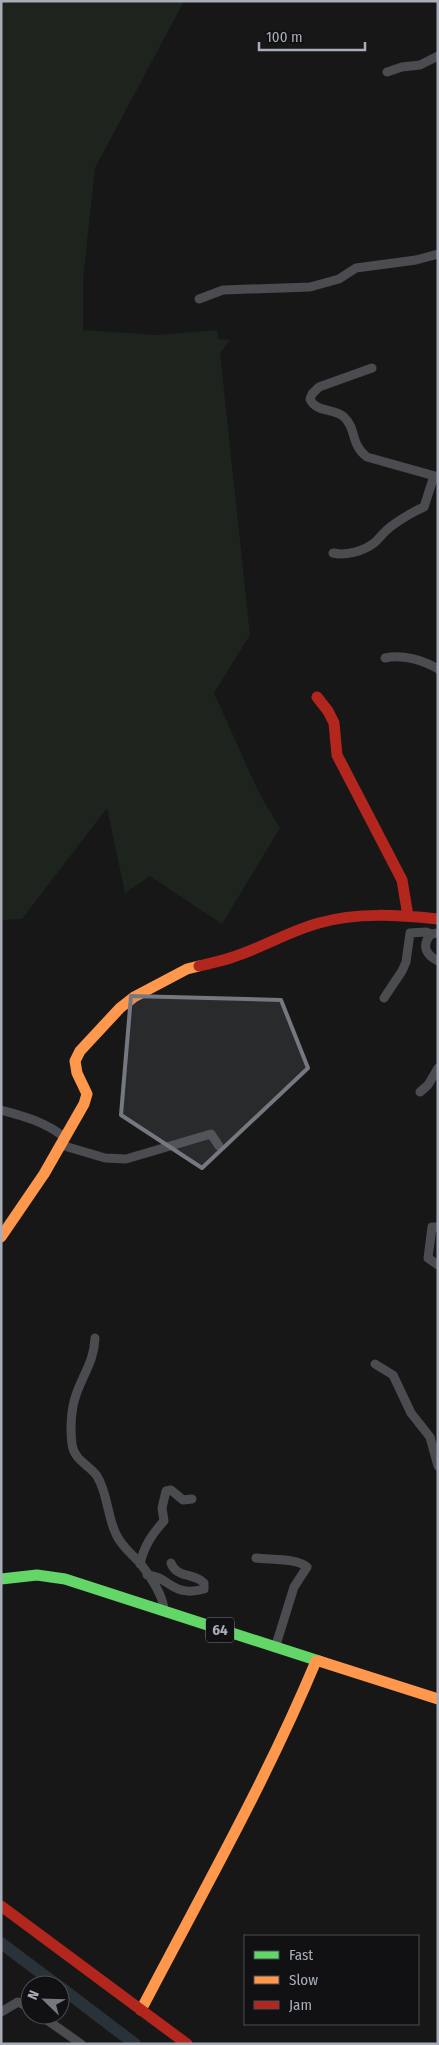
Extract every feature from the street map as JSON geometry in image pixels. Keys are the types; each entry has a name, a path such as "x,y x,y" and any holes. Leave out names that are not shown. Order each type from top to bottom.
{"street":[{"path":"386,72 402,67 420,65 438,56"},
{"path":"199,299 223,290 310,287 340,279 356,268 416,260 438,254"},
{"path":"334,553 340,555 373,544 389,528 414,511 424,507 436,477 368,457 359,451 348,421 342,415 318,408 312,404 310,400 312,394 319,387 372,368"},
{"path":"385,658 394,656 407,657 438,669"},
{"path":"317,697 330,711 337,735 337,755 402,880 408,916"},
{"path":"1,1237 63,1142 84,1104 87,1094 77,1073 75,1061 94,1036 120,1008 134,997 186,969 234,956 296,930 321,922 367,916 408,916 438,919"},
{"path":"384,998 406,962 410,933 426,932 434,934"},
{"path":"434,934 426,939 425,948 428,955 438,961"},
{"path":"420,1092 428,1085 438,1068"},
{"path":"1,1110 55,1129 63,1142 106,1158 135,1156 211,1134 219,1146"},
{"path":"438,1227 432,1228 428,1258 438,1265"},
{"path":"95,1338 90,1366 76,1393 72,1408 72,1446 76,1456 96,1475 105,1497 116,1535 125,1549 140,1564 160,1594 164,1610"},
{"path":"375,1364 393,1375 411,1413 430,1437 438,1466"},
{"path":"140,1564 143,1550 164,1521 162,1508 166,1491 171,1490 182,1500 192,1499"},
{"path":"256,1558 290,1561 307,1566 294,1587 275,1648"},
{"path":"147,1575 155,1575 177,1589 188,1591 204,1589 204,1583 199,1578 177,1572 171,1563"},
{"name":"64","path":"1,1579 37,1575 52,1576 100,1589 275,1648 438,1699"},
{"path":"141,2010 269,1764 297,1707 316,1661"},
{"path":"1,1906 187,2044"},
{"path":"1,2012 18,2002 20,2003"},
{"path":"54,2025 81,2044"}],"highlighted area":[{"path":"131,996 281,1000 308,1068 202,1168 121,1115"}],"shaded area":[{"path":"1,1 184,1 95,168 83,280 83,330 156,335 217,330 218,339 230,340 220,353 250,635 214,693 260,795 280,828 222,924 150,876 125,893 107,808 22,919 1,920"}],"waterway":[{"path":"1,1943 44,1975"},
{"path":"70,1995 135,2044"}],"traffic: fast":[{"path":"1,1579 37,1575 65,1579 319,1661"}],"traffic: slow":[{"path":"1,1237 44,1174 84,1104 87,1094 77,1073 75,1061 80,1051 120,1008 134,997 187,969 199,966"},
{"path":"141,2010 254,1794 297,1706 316,1661"},
{"path":"319,1661 438,1699"}],"traffic: jam":[{"path":"317,697 328,711 334,723 337,755 402,880 408,916"},
{"path":"199,966 225,960 297,930 348,917 378,915 438,919"},
{"path":"1,1906 187,2044"}]}
